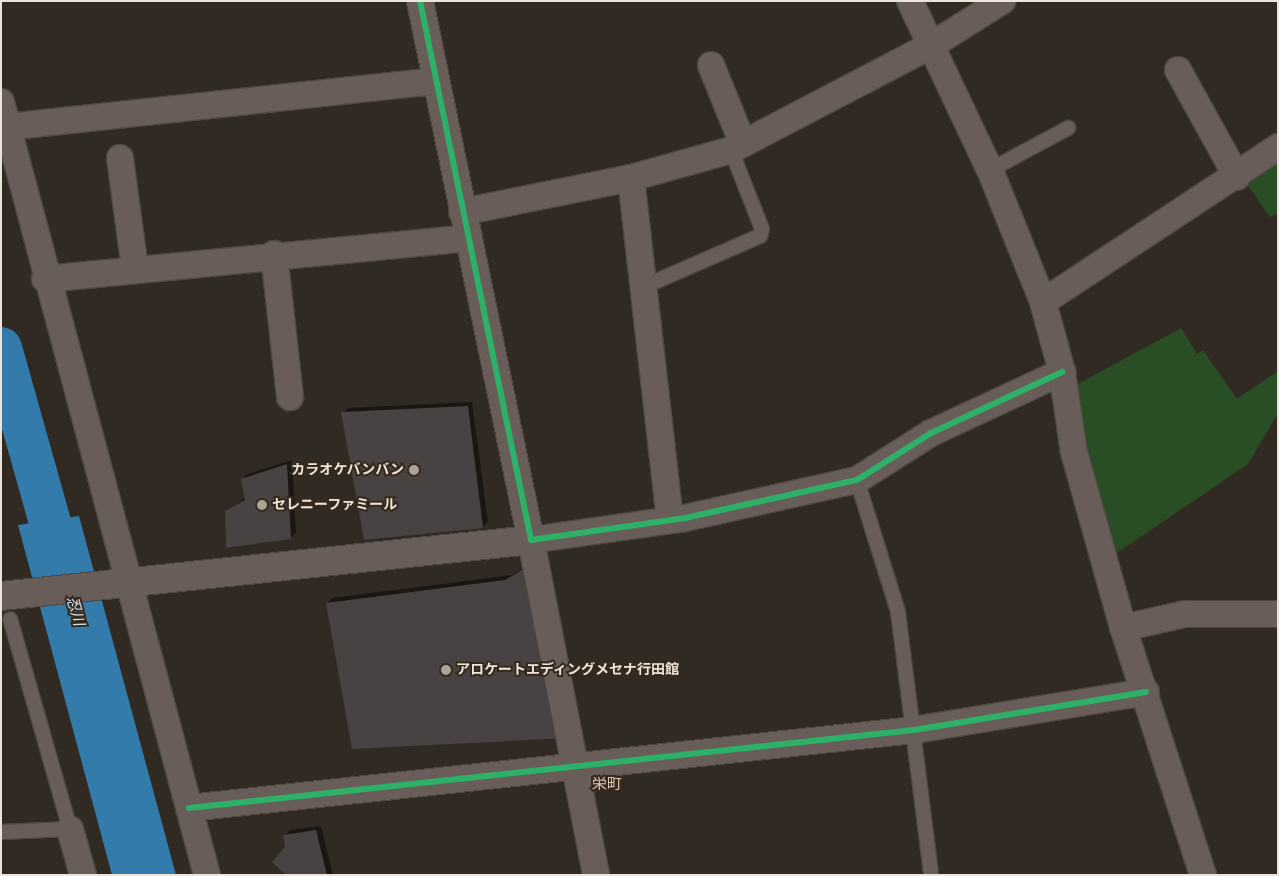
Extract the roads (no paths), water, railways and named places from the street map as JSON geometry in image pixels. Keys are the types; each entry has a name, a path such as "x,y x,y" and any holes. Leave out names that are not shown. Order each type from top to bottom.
{"street":[{"path":"420,1 434,81 469,238 596,875"},
{"path":"910,1 990,170 1043,302 1062,372 1074,452 1124,628 1203,875"},
{"path":"462,212 631,178 737,147 932,45 1002,1"},
{"path":"711,65 737,147"},
{"path":"1178,70 1237,178"},
{"path":"6,127 434,81"},
{"path":"1,102 45,279 207,875"},
{"path":"1043,302 1237,178 1278,148"},
{"path":"120,158 135,269"},
{"path":"631,178 670,520"},
{"path":"45,279 274,254 469,238"},
{"path":"274,254 290,397"},
{"path":"6,601 126,582 530,540 670,520 857,480 931,434 1062,372"},
{"path":"1124,628 1185,614 1278,614"},
{"path":"189,808 914,730 1146,692"},
{"path":"70,829 84,875"}],"lane":[{"path":"990,170 1068,128"},
{"path":"643,288 760,236 762,229 737,147"},
{"path":"857,480 898,612 931,875"},
{"path":"1,832 70,829 6,601"}],"water":[{"path":"79,516 176,875 112,875 18,525"}],"waterway":[{"name":"忍川","path":"1,348 65,576"}],"place":[{"name":"カラオケバンバン","path":"414,470"},
{"name":"セレニーファミール","path":"262,505"},
{"name":"アロケートエディングメセナ行田館","path":"446,670"}],"district":[{"name":"栄町","path":"607,785"}]}
